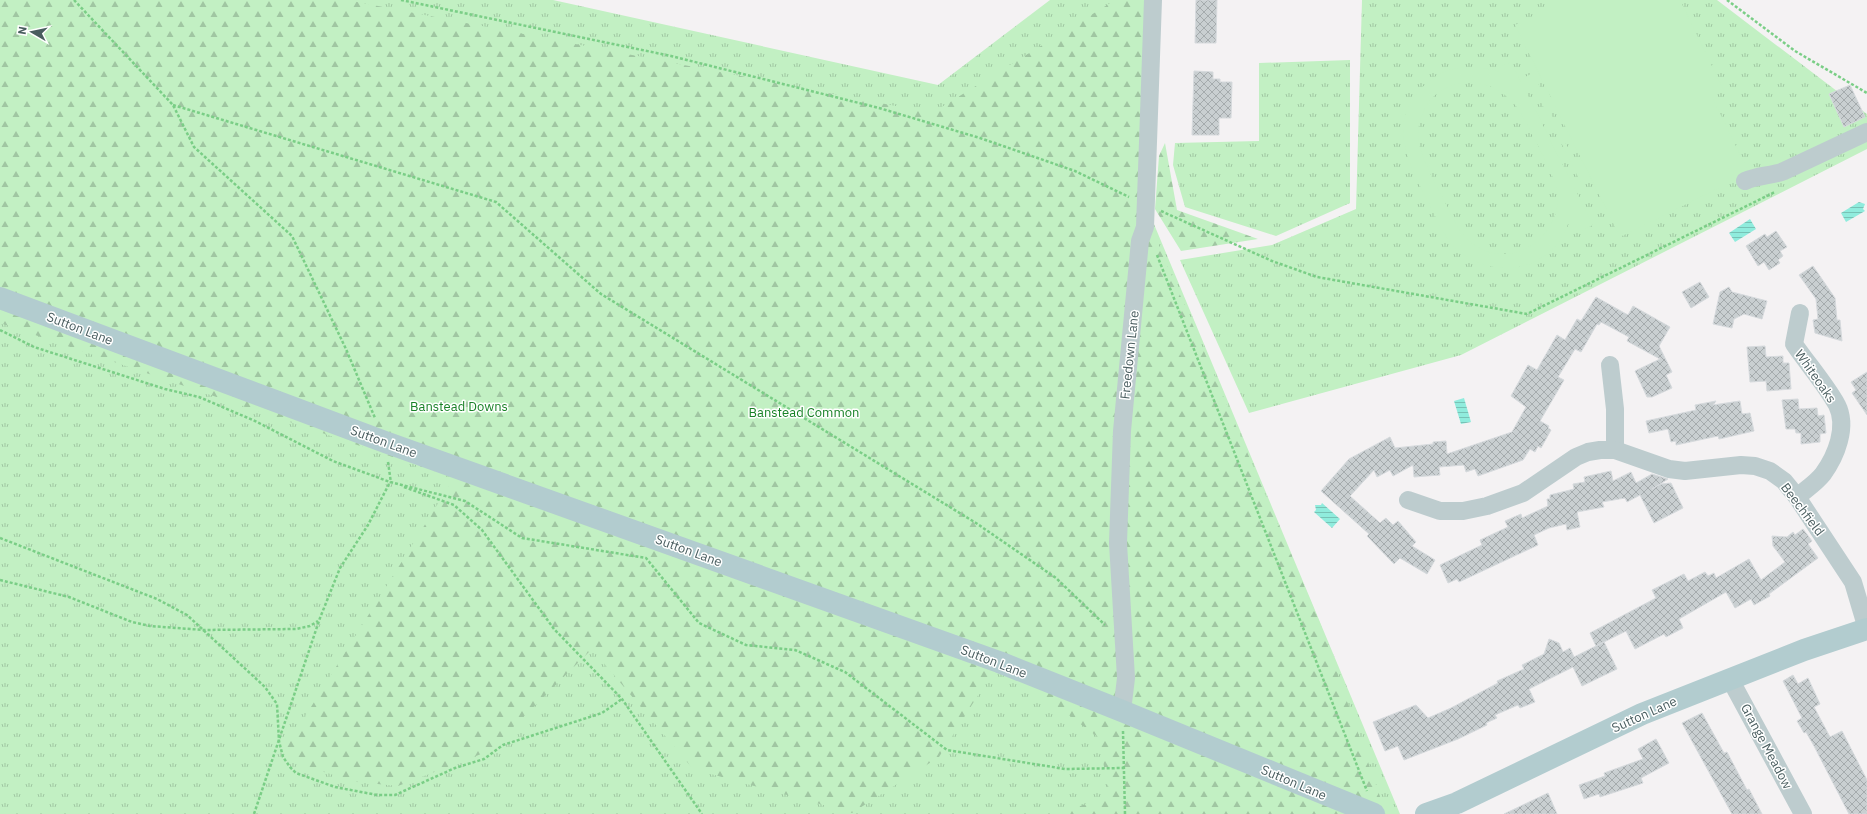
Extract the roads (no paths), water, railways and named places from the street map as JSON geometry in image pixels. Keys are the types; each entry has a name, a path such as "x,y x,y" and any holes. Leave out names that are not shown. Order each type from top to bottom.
{"main road":[{"name":"Sutton Lane","path":"0,298 385,442 813,594 992,660 1122,710 1374,814"},
{"name":"Sutton Lane","path":"1426,814 1459,808 1642,714 1804,650 1867,629"}],"street":[{"name":"Freedown Lane","path":"1122,710 1126,678 1118,543 1122,431 1140,242 1145,227 1153,0"},
{"path":"1745,181 1756,176 1775,174 1784,171 1867,132"},
{"name":"Whiteoaks","path":"1797,497 1822,475 1837,446 1841,426 1841,418 1837,405 1794,344 1800,313"},
{"path":"1610,365 1615,409 1615,450"},
{"name":"Beechfield","path":"1408,500 1440,511 1463,511 1487,506 1523,493 1576,457 1588,452 1615,450 1669,469 1685,471 1741,465 1755,466 1770,471 1784,481 1797,497 1853,582 1867,629"},
{"name":"Grange Meadow","path":"1730,679 1803,814"}],"park label":[{"name":"Banstead Downs","path":"459,406"},
{"name":"Banstead Common","path":"804,412"}]}
